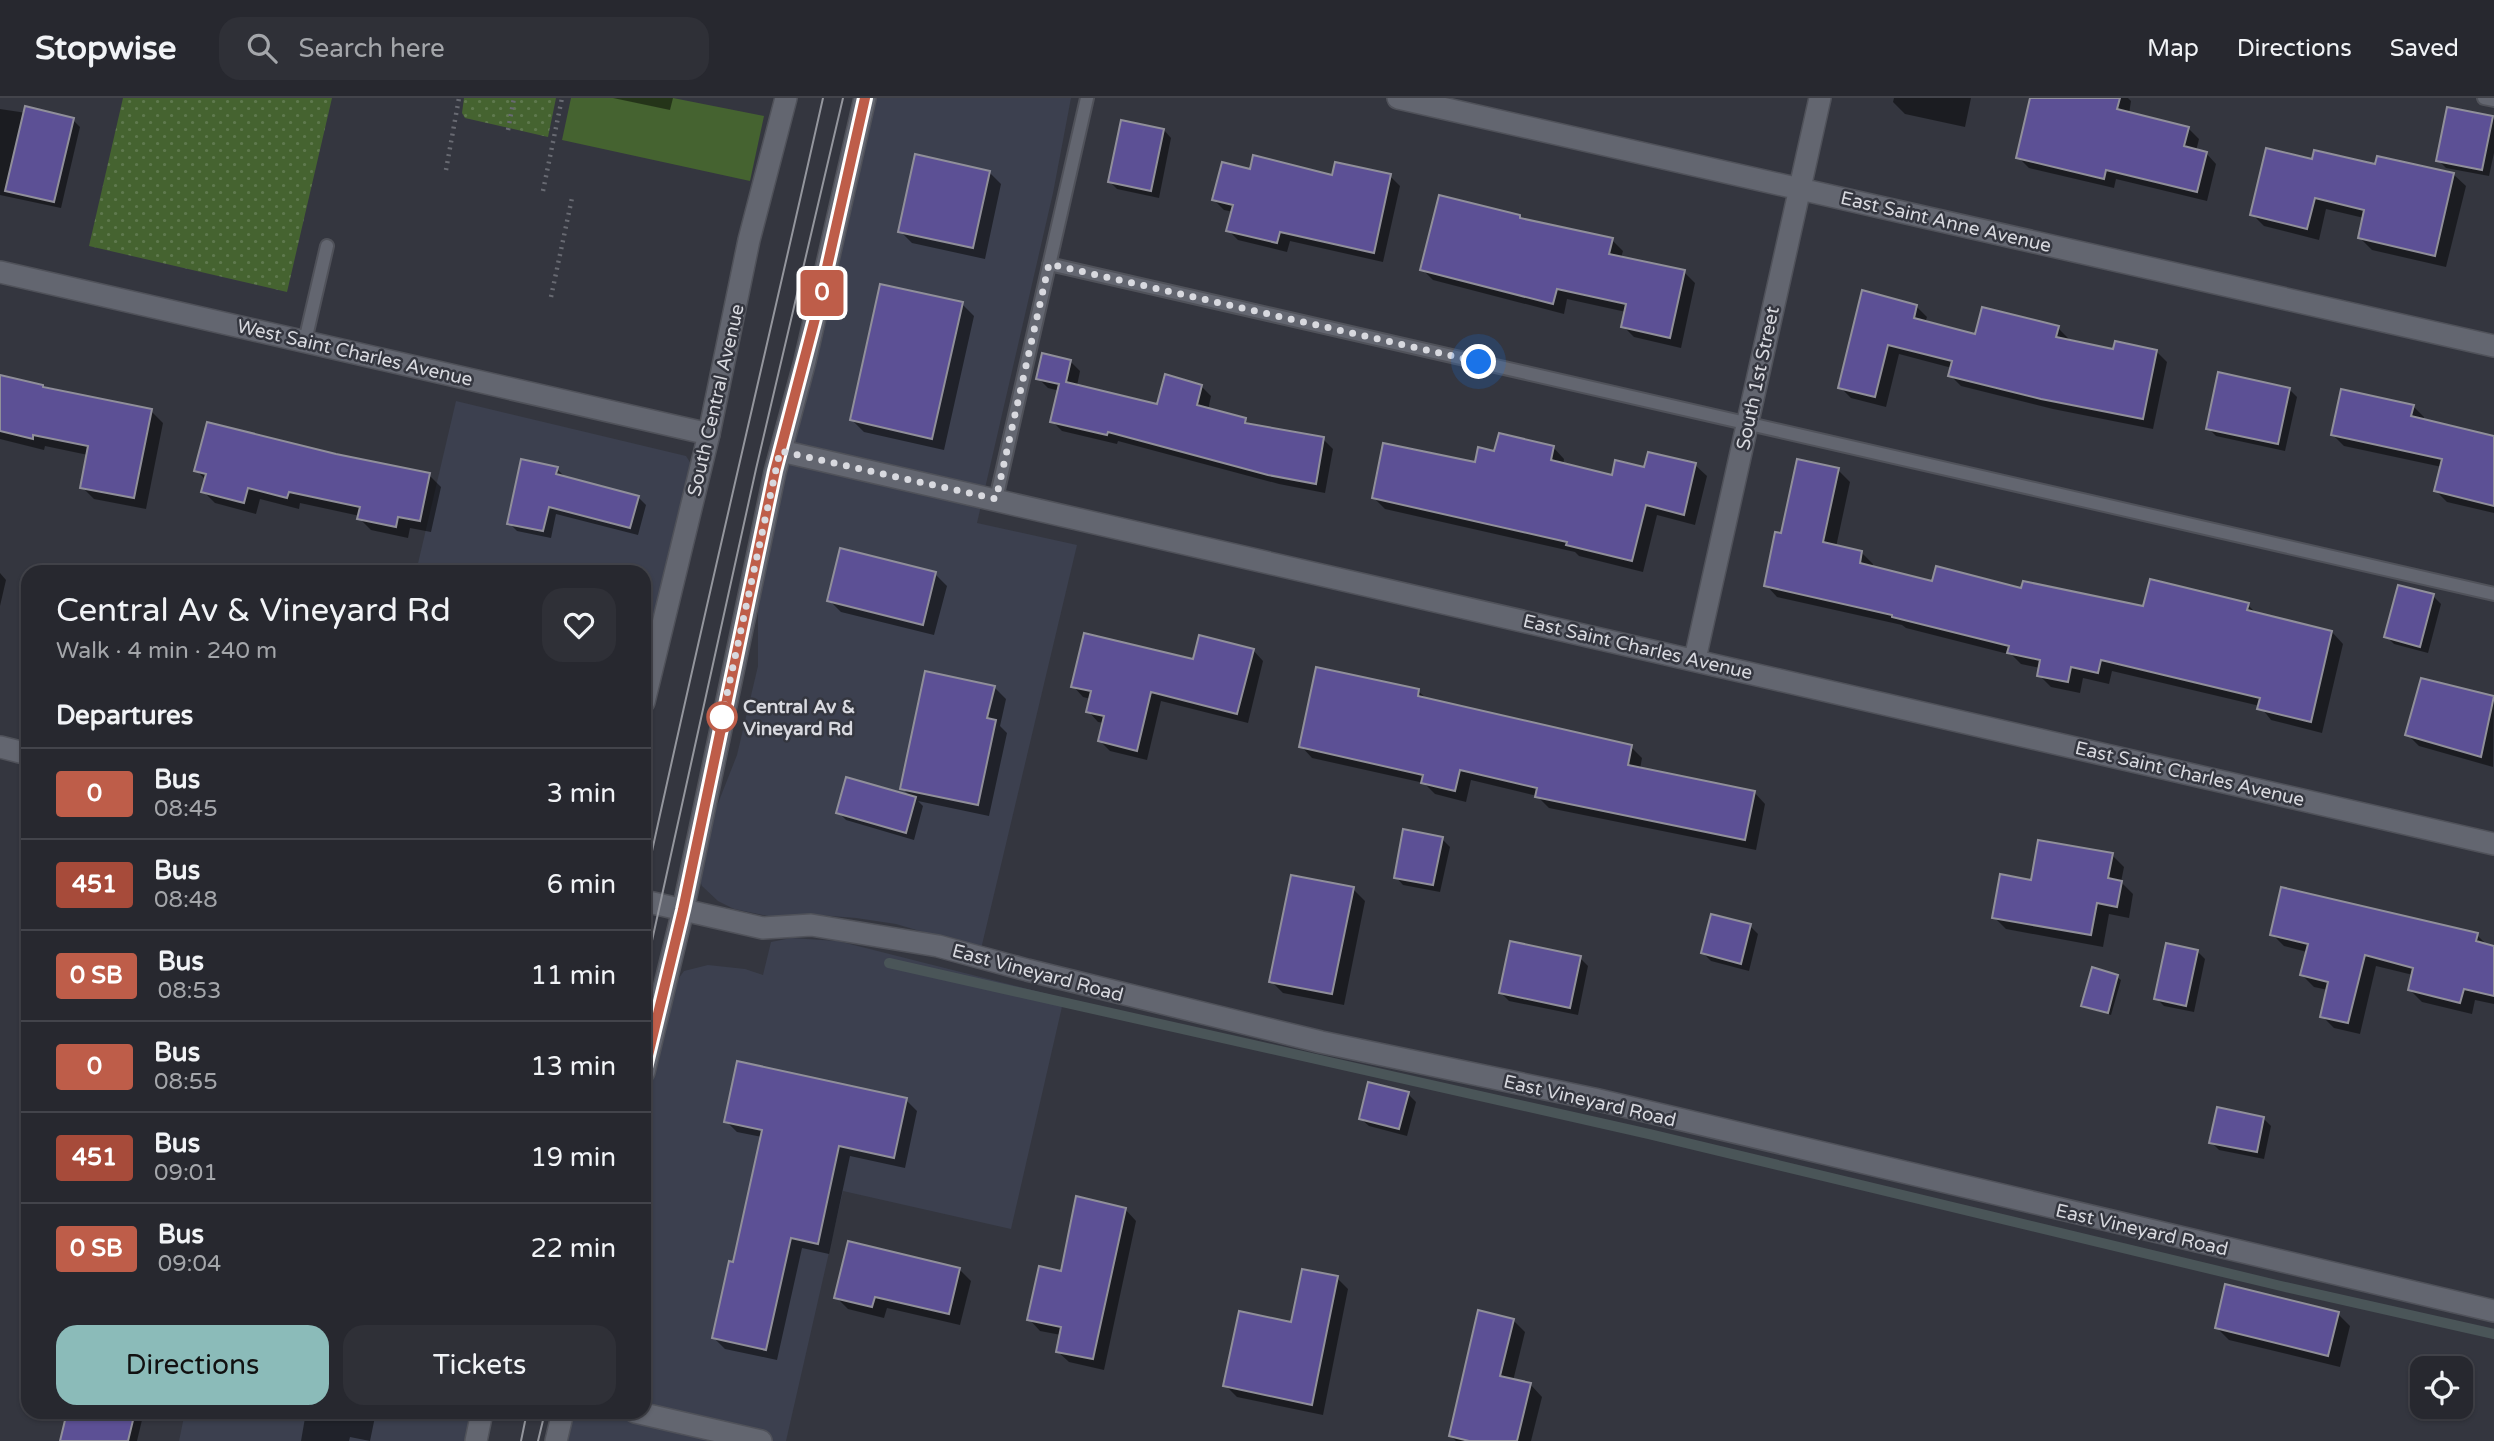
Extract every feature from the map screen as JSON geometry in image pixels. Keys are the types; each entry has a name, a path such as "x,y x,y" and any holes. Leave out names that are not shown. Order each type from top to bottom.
{"street":[{"name":"South Central Avenue","path":"651,647 709,434 749,240 786,98"},
{"path":"651,1043 683,910 780,451 828,267 865,98"},
{"name":"East Saint Anne Avenue","path":"1398,98 2494,346"},
{"name":"South 1st Street","path":"1695,659 1819,98"},
{"name":"West Saint Charles Avenue","path":"0,272 709,434"},
{"name":"East Saint Charles Avenue","path":"780,451 2494,844"},
{"path":"0,747 21,752"},
{"name":"East Vineyard Road","path":"651,903 763,928 811,925 938,946 1321,1042 1594,1099 2494,1311"},
{"path":"651,1416 761,1441"},
{"path":"475,1441 480,1419"},
{"path":"556,1441 561,1419"}],"lane":[{"path":"996,499 1087,98"},
{"path":"2484,98 2494,100"},
{"path":"305,341 327,246"},
{"path":"1049,264 2494,594"}],"path":[{"path":"446,170 459,98"},
{"path":"508,130 514,98"},
{"path":"543,191 562,98"},
{"path":"551,297 572,198"}],"shaded area":[{"path":"868,98 1071,98 1053,193 977,523 1077,545 981,949 896,924 818,915 778,918 734,909 718,901 702,886 696,871 697,857 737,755 758,666 758,594"},
{"path":"456,401 686,456 693,467 651,676 651,565 418,565"},
{"path":"791,938 838,941 1064,998 1011,1229 843,1191 786,1441 565,1441 570,1419 651,1419 651,1062 666,996 684,971 708,965 745,969 763,975 771,942"},
{"path":"184,1419 486,1419 481,1441 179,1441"}],"green space":[{"path":"123,98 332,98 287,292 89,246"},
{"path":"464,98 556,98 548,137 465,118 462,113"},
{"path":"571,98 673,98 764,116 750,181 562,140"}],"building":[{"path":"2030,98 2120,98 2117,109 2189,127 2184,146 2207,152 2197,192 2106,170 2104,179 2016,158"},
{"path":"25,106 74,118 54,202 5,191"},
{"path":"2447,107 2493,116 2482,170 2436,161"},
{"path":"1121,120 1164,129 1151,191 1108,182"},
{"path":"2266,148 2312,159 2314,150 2375,164 2377,156 2454,173 2435,256 2358,238 2364,210 2315,198 2307,229 2250,215"},
{"path":"915,154 990,171 973,248 898,232"},
{"path":"1253,155 1332,175 1335,162 1391,174 1374,253 1280,232 1277,243 1226,231 1233,205 1212,200 1222,162 1250,169"},
{"path":"1439,195 1520,215 1520,218 1613,238 1609,254 1685,270 1670,338 1621,327 1626,304 1557,289 1553,304 1420,270"},
{"path":"880,284 963,302 932,439 850,420"},
{"path":"1862,290 1917,305 1914,318 1975,334 1982,307 2059,326 2056,337 2113,349 2115,341 2157,350 2143,419 2041,399 1948,376 1952,361 1888,345 1875,397 1838,388"},
{"path":"1042,353 1071,360 1066,382 1157,404 1165,374 1202,385 1197,405 1246,418 1245,423 1324,437 1316,484 1268,475 1108,432 1107,435 1050,422 1059,384 1036,379"},
{"path":"2218,372 2290,388 2278,444 2206,429"},
{"path":"0,375 43,387 152,409 134,498 80,488 88,446 33,435 33,439 0,431"},
{"path":"2341,389 2414,405 2411,416 2494,436 2494,506 2434,491 2442,459 2331,435"},
{"path":"207,422 336,454 430,473 420,521 398,517 396,527 357,519 360,507 289,492 287,498 248,488 244,503 201,492 206,474 194,471"},
{"path":"1499,433 1554,446 1551,460 1612,475 1615,460 1644,467 1648,452 1696,463 1684,515 1646,505 1632,561 1566,545 1567,542 1372,498 1383,443 1475,462 1478,447 1494,451"},
{"path":"521,459 558,467 556,474 639,496 630,528 549,507 543,531 507,524"},
{"path":"1797,459 1839,468 1823,542 1862,551 1860,563 1932,581 1936,566 2021,588 2023,581 2143,606 2150,579 2249,603 2247,610 2332,631 2311,722 2257,709 2260,698 2101,660 2098,673 2071,667 2068,682 2037,676 2040,660 2007,653 2009,646 1892,615 1764,586 1775,532 1781,533"},
{"path":"840,548 936,572 923,625 827,601"},
{"path":"2398,585 2434,594 2420,647 2384,637"},
{"path":"1084,633 1193,659 1199,635 1254,649 1237,714 1151,692 1137,751 1098,741 1104,716 1086,712 1091,691 1071,687"},
{"path":"1316,667 1419,689 1418,696 1632,745 1628,765 1755,791 1745,840 1535,797 1537,788 1460,770 1455,791 1421,783 1423,775 1299,747"},
{"path":"925,671 995,686 987,718 996,720 978,805 900,789"},
{"path":"2421,678 2494,696 2481,757 2405,735"},
{"path":"846,777 916,797 906,833 836,813"},
{"path":"1403,829 1443,837 1433,885 1394,878"},
{"path":"2038,840 2113,853 2108,878 2122,881 2117,907 2097,903 2091,935 1992,918 2000,874 2031,880"},
{"path":"1291,875 1354,887 1332,994 1269,982"},
{"path":"2281,887 2478,933 2476,941 2494,946 2494,996 2464,989 2460,1003 2408,990 2413,968 2365,955 2348,1023 2320,1017 2328,982 2300,975 2308,944 2270,935"},
{"path":"1711,914 1751,924 1741,964 1701,953"},
{"path":"1510,941 1581,956 1570,1008 1499,993"},
{"path":"2166,943 2198,950 2186,1006 2154,999"},
{"path":"2092,967 2118,975 2108,1013 2081,1006"},
{"path":"737,1061 907,1098 894,1158 839,1146 818,1244 791,1238 766,1350 712,1338 729,1261 733,1262 762,1130 724,1122"},
{"path":"1368,1082 1409,1092 1399,1129 1359,1119"},
{"path":"2217,1107 2264,1117 2257,1152 2209,1143"},
{"path":"1076,1196 1126,1208 1093,1359 1056,1352 1061,1327 1027,1320 1039,1266 1061,1271"},
{"path":"848,1241 960,1268 949,1314 875,1297 872,1307 834,1298"},
{"path":"1302,1269 1338,1276 1312,1405 1223,1386 1239,1311 1291,1322"},
{"path":"2225,1284 2339,1312 2328,1356 2215,1328"},
{"path":"1478,1310 1514,1319 1500,1376 1531,1383 1517,1441 1469,1441 1449,1436"},
{"path":"65,1419 133,1419 128,1441 60,1441"}],"waterway":[{"path":"889,963 1649,1134 2281,1286 2494,1334"}],"tram line":[{"path":"651,856 823,98"},
{"path":"651,945 756,469 843,98"},
{"path":"521,1441 526,1419"},
{"path":"538,1441 543,1419"}],"bus line":[{"name":"0","path":"651,1043 683,910 775,471 831,254 865,98"}],"place":[{"name":"Central Av & Vineyard Rd","path":"722,717"}],"route":[{"path":"722,717 780,451 996,499 1049,264 1479,362"}]}
